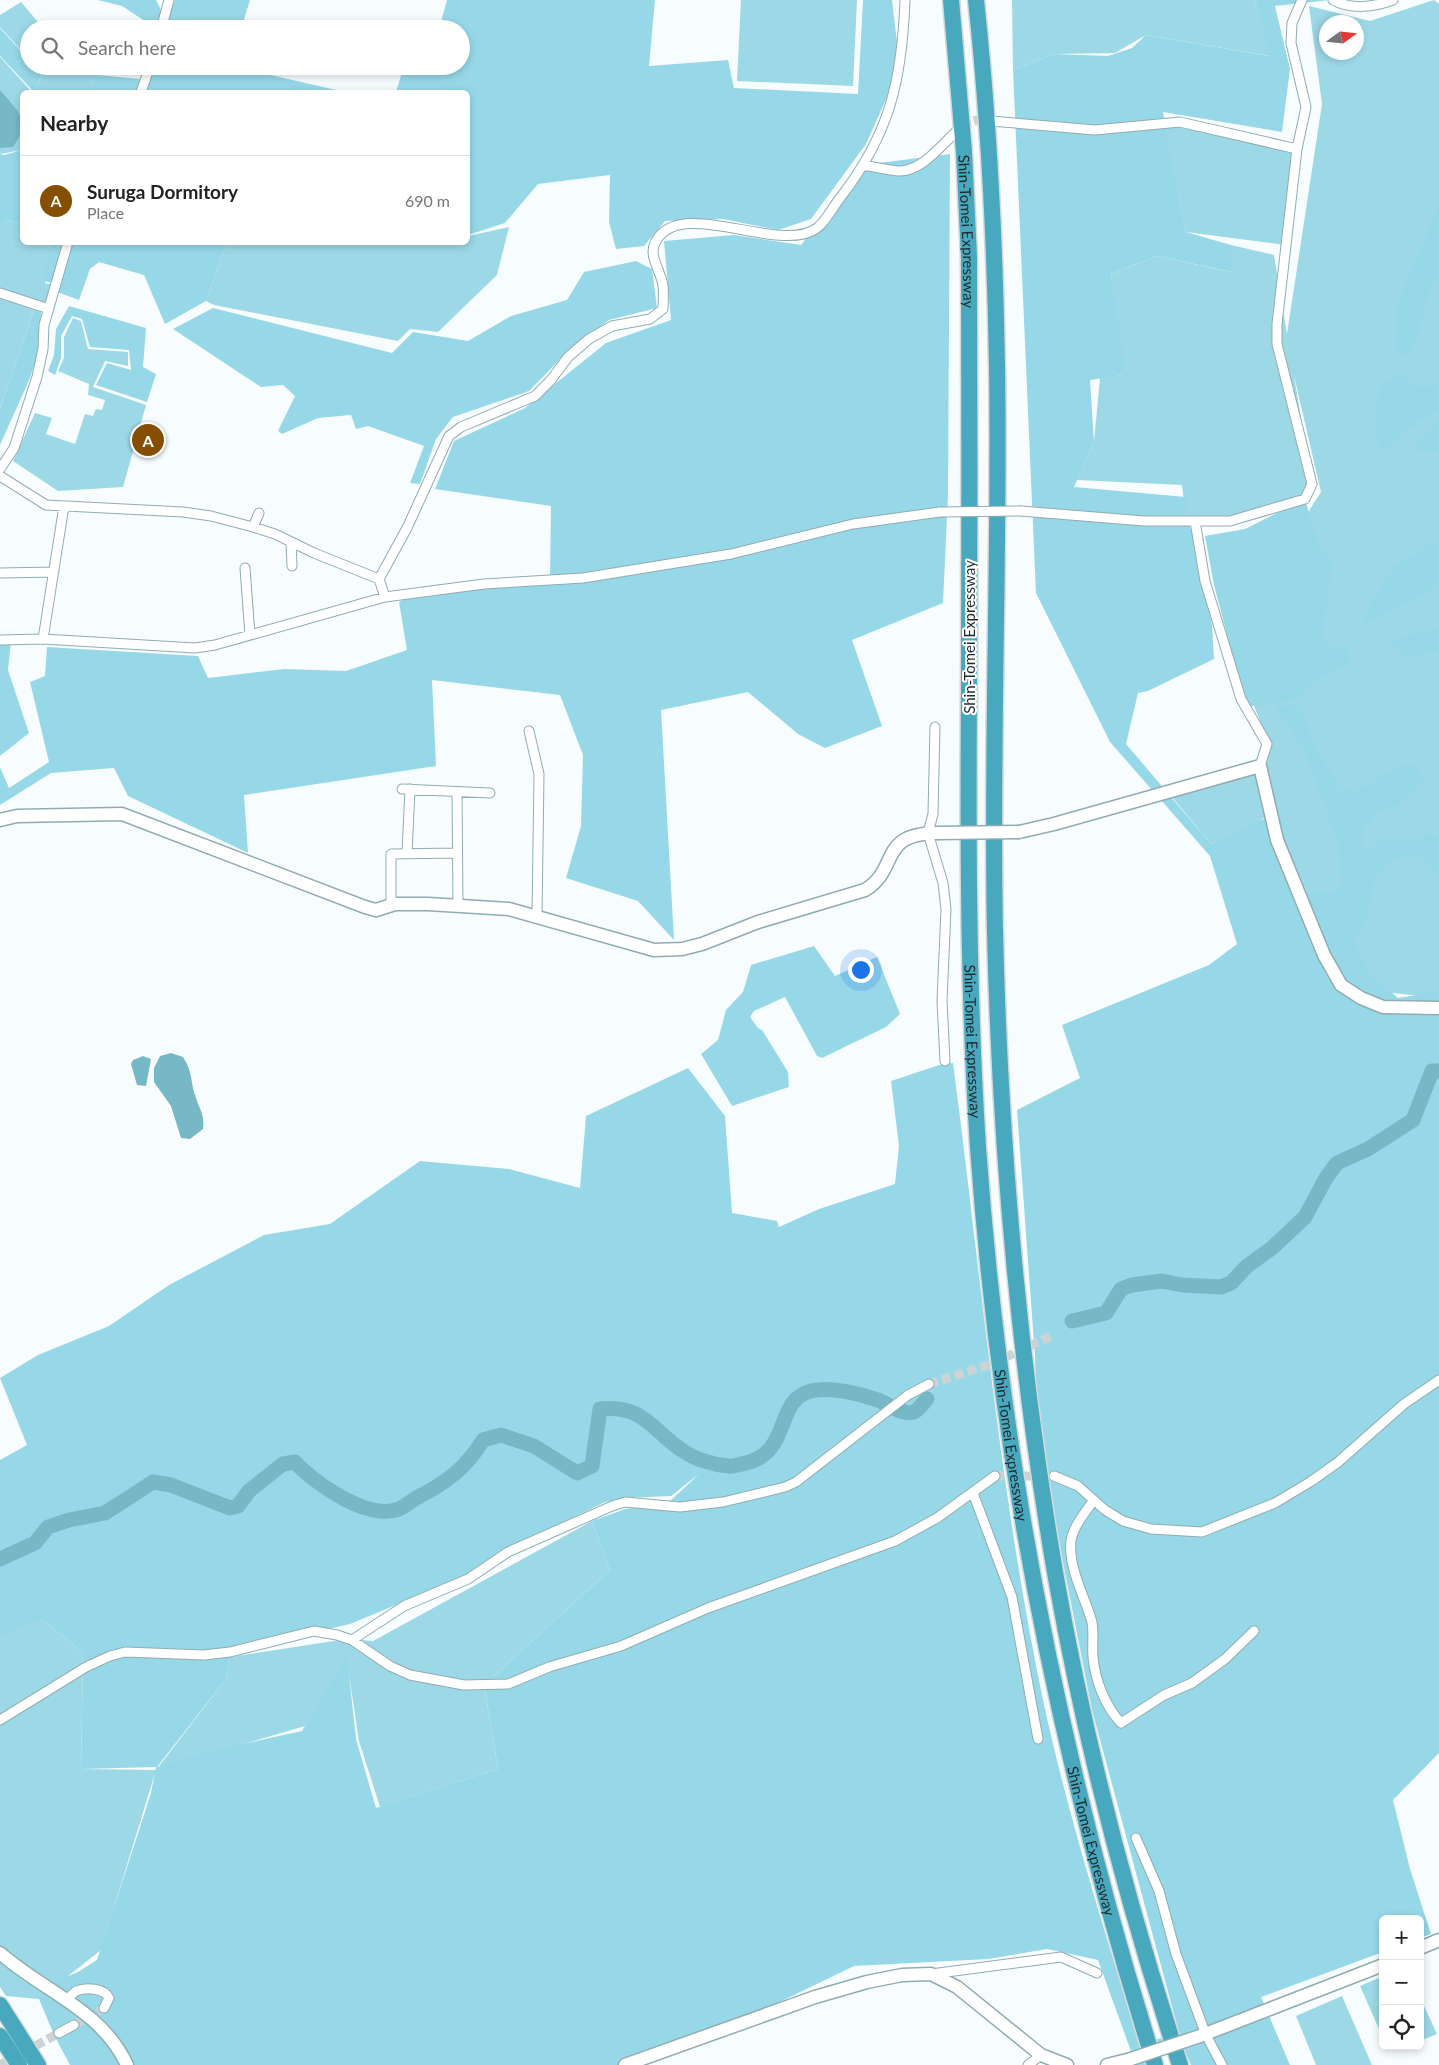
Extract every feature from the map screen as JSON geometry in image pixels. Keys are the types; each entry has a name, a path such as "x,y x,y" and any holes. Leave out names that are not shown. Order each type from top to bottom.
{"highway":[{"name":"Shin-Tomei Expressway","path":"951,0 964,152 970,257 969,906 978,1138 989,1269 1022,1521 1044,1640 1093,1852 1121,1954 1155,2065"},
{"name":"Shin-Tomei Expressway","path":"976,0 989,150 994,253 997,368 993,807 995,932 1004,1141 1016,1284 1043,1497 1074,1669 1124,1874 1180,2065"},
{"path":"0,2005 38,2065"},
{"path":"0,2036 18,2065"}],"street":[{"path":"164,20 169,0"},
{"path":"385,597 379,579 407,528 449,436 461,427 534,396 551,380 568,357 589,340 612,326 650,319 663,309 663,286 652,250 655,242 665,230 679,225 723,225 790,236 816,228 863,165 880,136 900,68 905,0"},
{"path":"0,640 43,639 195,648 215,645 385,597 484,584 583,578 731,554 853,524 940,512 1021,511 1144,521 1230,521 1304,499 1312,484 1277,344 1277,324 1297,149 1306,107 1291,43 1292,23 1302,0"},
{"path":"1333,0 1347,6 1375,7 1393,0"},
{"path":"143,90 147,75"},
{"path":"992,120 1095,130 1180,122 1297,149"},
{"path":"863,165 899,171 912,169 942,147 958,130"},
{"path":"0,469 14,448 37,377 43,349 44,325 67,245"},
{"path":"0,293 49,309"},
{"path":"0,476 46,505 183,512 211,516 253,527 379,579"},
{"path":"43,639 64,506"},
{"path":"253,527 259,513"},
{"path":"1195,521 1205,581 1238,690 1266,744 1260,766 1277,840 1324,955 1341,985 1361,998 1383,1007 1439,1008"},
{"path":"291,542 292,566"},
{"path":"245,568 250,635"},
{"path":"0,573 54,572"},
{"path":"935,727 932,833 943,884 946,909 942,1001 945,1061"},
{"path":"529,731 539,774 537,917"},
{"path":"0,820 17,816 122,814 376,910 391,905 458,904 509,909 654,950 682,949 702,944 758,922 865,890 875,884 894,848 908,837 932,833 1019,832 1054,824 1260,766"},
{"path":"407,854 406,789 490,793"},
{"path":"457,792 458,904"},
{"path":"391,905 391,854 457,853"},
{"path":"1054,1476 1078,1486 1093,1500 1131,1524 1151,1529 1202,1532 1275,1502 1310,1482 1337,1463 1404,1404 1439,1380"},
{"path":"352,1640 404,1606 468,1579 508,1552 612,1506 625,1502 680,1507 723,1502 785,1487 796,1482 908,1395 929,1384"},
{"path":"0,1720 86,1667 125,1652 204,1655 230,1652 314,1631 352,1640 390,1666 410,1675 464,1685 508,1684 550,1667 621,1646 708,1608 895,1541 936,1518 995,1476"},
{"path":"973,1493 1012,1597 1038,1739"},
{"path":"1093,1500 1074,1532 1071,1542 1072,1550 1076,1580 1092,1622 1093,1658 1098,1680 1111,1712 1121,1723 1164,1695 1192,1682 1225,1659 1254,1631"},
{"path":"1136,1838 1159,1891 1176,1954 1203,2035 1222,2065"},
{"path":"1424,1946 1439,1940"},
{"path":"0,1953 66,2000 106,2032 127,2065"},
{"path":"625,2065 815,1997 858,1984 902,1975 930,1974 1061,1957 1098,1973"},
{"path":"1107,2065 1203,2035 1379,1967"},
{"path":"930,1974 957,1987 1036,2061 1067,2065"},
{"path":"66,2000 76,1991 99,1989 106,1993 109,1998 104,2008"},
{"path":"59,2033 74,2025"}],"shaded area":[{"path":"98,0 156,0 161,10 159,20 143,20 122,6"},
{"path":"175,0 250,0 244,20 167,20"},
{"path":"447,0 655,0 649,66 728,60 734,88 858,94 863,0 892,0 900,68 866,144 811,219 778,230 723,219 665,221 644,246 616,249 609,222 610,175 538,184 505,223 470,234 470,90 397,90 401,75 470,75 470,20 441,20"},
{"path":"741,0 857,0 853,86 737,81"},
{"path":"1012,0 1255,0 1270,56 1146,35 1115,53 1054,54 1013,70"},
{"path":"1255,0 1330,0 1275,6 1290,69 1282,132 1163,112 1186,232 1231,245 1232,272 1157,256 1111,274 1123,356 1123,375 1090,380 1094,442 1074,487 1186,497 1186,519 1193,534 1212,625 1214,659 1148,691 1138,693 1126,744 1211,844 1256,821 1268,818 1304,905 1310,891 1332,894 1341,883 1338,843 1303,747 1275,707 1301,705 1314,744 1340,789 1357,791 1394,769 1413,762 1424,781 1399,804 1378,814 1362,830 1366,851 1384,838 1416,840 1431,833 1439,837 1439,870 1437,875 1415,854 1391,861 1376,875 1364,927 1353,939 1369,972 1398,998 1436,992 1439,989 1439,1753 1393,1800 1410,1869 1431,1934 1424,1937 1424,1915 1379,1915 1379,1953 1261,1997 1290,2065 1191,2065 1181,2043 1147,2054 1150,2065 1136,2065 1098,1960 1047,1949 988,1959 854,1966 711,2035 637,2065 70,2065 54,2035 39,1999 54,1982 78,1972 97,1960 151,1793 156,1767 81,1769 83,1653 42,1619 0,1636 0,1460 27,1445 0,1378 38,1355 109,1326 169,1285 264,1235 330,1224 420,1161 509,1169 580,1188 586,1116 688,1068 725,1116 732,1213 777,1221 779,1227 819,1209 895,1184 899,1146 891,1081 939,1065 953,1063 992,1382 1014,1542 1043,1700 1087,1872 1139,2043 1177,2035 1177,2025 1092,1710 1037,1417 1035,1357 1017,1110 1080,1078 1062,1025 1209,965 1237,944 1210,856 1110,742 1036,593 1013,70 1054,54 1108,56 1132,48 1146,35 1269,56","holes":["699,1474 667,1504 625,1509 592,1521 610,1570 484,1685 498,1769 376,1808 356,1739 347,1656 302,1731 207,1752 157,1767 226,1679 230,1652 350,1624 461,1578 504,1551 605,1502 624,1498 671,1496"]},
{"path":"1434,0 1439,4 1439,998 1343,987 1280,839 1261,762 1269,743 1248,691 1303,520 1321,492 1294,376 1312,484 1292,503 1230,521 1186,519 1182,485 1077,480 1094,442 1100,378 1123,375 1111,274 1157,256 1231,272 1231,245 1274,255 1287,334 1322,104 1309,6 1346,15 1319,15 1319,60 1364,60 1364,20 1370,21"},
{"path":"21,2 36,20 20,20 20,49 0,27 0,15"},
{"path":"0,28 20,50 20,75 42,75 35,90 32,90 0,56"},
{"path":"0,57 30,90 20,90 20,150 0,154"},
{"path":"42,75 97,75 90,90 35,90"},
{"path":"97,75 141,79 138,90 90,90"},
{"path":"148,75 270,75 336,90 143,90"},
{"path":"0,90 20,116 20,134 13,147 0,148"},
{"path":"1165,125 1297,149 1286,245 1186,232"},
{"path":"20,151 20,223 7,220 0,226 0,154 4,155"},
{"path":"950,154 948,495 943,603 852,640 882,726 825,748 798,734 748,692 661,710 674,940 638,901 566,878 581,826 583,755 560,695 432,680 436,766 244,795 248,853 128,796 114,768 51,773 0,805 0,767 9,788 49,762 30,682 45,676 47,647 198,656 208,678 284,669 346,671 407,650 399,602 409,597 550,581 551,506 435,489 454,441 525,408 606,343 671,320 664,241 734,235 801,245 863,165"},
{"path":"1439,205 1439,276 1428,294 1423,318 1412,351 1395,358 1399,299"},
{"path":"7,220 20,223 20,245 50,245 45,283 54,285 45,311 0,294 0,226"},
{"path":"509,227 497,275 438,332 410,329 398,341 214,305 206,301 226,245 470,245 470,236"},
{"path":"50,245 63,245 52,283 44,281"},
{"path":"69,245 226,245 206,301 165,324 144,275 99,262 90,269 79,300 57,292"},
{"path":"636,261 652,269 657,308 609,320 568,351 529,391 453,417 436,439 420,484 410,483 424,446 368,426 356,429 351,415 318,418 282,434 278,431 295,396 283,385 261,387 173,329 213,308 392,353 413,332 468,341 511,316 567,300 584,272"},
{"path":"0,297 34,310 0,409"},
{"path":"69,306 146,328 143,367 156,374 147,402 96,385 107,363 131,370 129,350 90,347 82,319 72,316 61,336 61,358 55,375 48,371 54,355 56,329"},
{"path":"34,310 41,312 39,350 30,378 0,445 0,409"},
{"path":"73,318 81,321 88,349 128,352 128,366 105,361 93,387 146,405 123,487 58,491 13,461 35,413 52,418 46,434 75,444 85,414 93,416 96,409 102,410 105,400 88,395 89,384 58,371 64,358 64,337"},
{"path":"1400,373 1421,388 1439,384 1439,410 1423,419 1379,453 1376,414 1379,386"},
{"path":"1439,421 1439,450 1411,452"},
{"path":"1305,499 1320,549 1332,561 1321,638 1337,649 1345,645 1351,661 1311,683 1296,700 1246,707 1214,585 1205,536 1245,529"},
{"path":"1439,540 1439,583 1430,591 1361,625 1370,605 1393,567"},
{"path":"1439,629 1439,649 1411,659 1390,643 1413,634"},
{"path":"11,641 8,670 29,733 0,756 0,642"},
{"path":"1258,771 1266,817 1211,844 1172,797"},
{"path":"814,946 835,976 877,957 900,1014 886,1027 822,1058 817,1056 785,997 754,1011 750,1017 758,1028 762,1030 788,1072 789,1087 732,1106 701,1054 718,1040 726,1010 743,992 751,965"},
{"path":"171,1053 183,1057 186,1063 202,1116 203,1129 190,1139 181,1138 171,1106 154,1082 154,1068 160,1056"},
{"path":"143,1056 151,1059 146,1086 137,1085 131,1064 133,1060"},
{"path":"592,1521 610,1570 484,1685 498,1769 380,1807 359,1741 347,1662 305,1726 156,1770 226,1679 229,1657 347,1639 373,1641"},
{"path":"42,1619 83,1653 81,1769 156,1770 101,1950 39,1999 6,1996 0,1987 0,1629"},
{"path":"1379,1978 1379,2029 1360,1986"},
{"path":"1342,1996 1372,2065 1316,2065 1296,2016"},
{"path":"1424,2006 1437,2034 1424,2039"}],"waterway":[{"path":"1072,1321 1106,1313 1121,1289 1132,1285 1162,1281 1182,1285 1221,1287 1231,1283 1247,1266 1272,1248 1305,1217 1326,1178 1337,1163 1368,1149 1413,1120 1432,1071 1439,1071"},
{"path":"0,1559 35,1543 48,1527 69,1520 105,1513 153,1482 171,1485 230,1508 238,1506 249,1491 283,1464 295,1462 315,1480 342,1498 372,1510 386,1511 402,1508 438,1486 463,1466 483,1440 501,1435 534,1446 577,1473 592,1466 600,1409 629,1411 648,1422 688,1454 718,1465 734,1466 760,1457 770,1448 777,1438 792,1404 799,1396 811,1391 827,1389 854,1393 910,1413 918,1410 927,1399"}],"tunnel":[{"path":"962,127 974,120 989,120"},
{"path":"929,1384 991,1364 1051,1336"},
{"path":"995,1476 1054,1476"},
{"path":"74,2025 104,2008"},
{"path":"0,2065 59,2033"}],"place":[{"name":"Suruga Dormitory","path":"148,440"}]}
